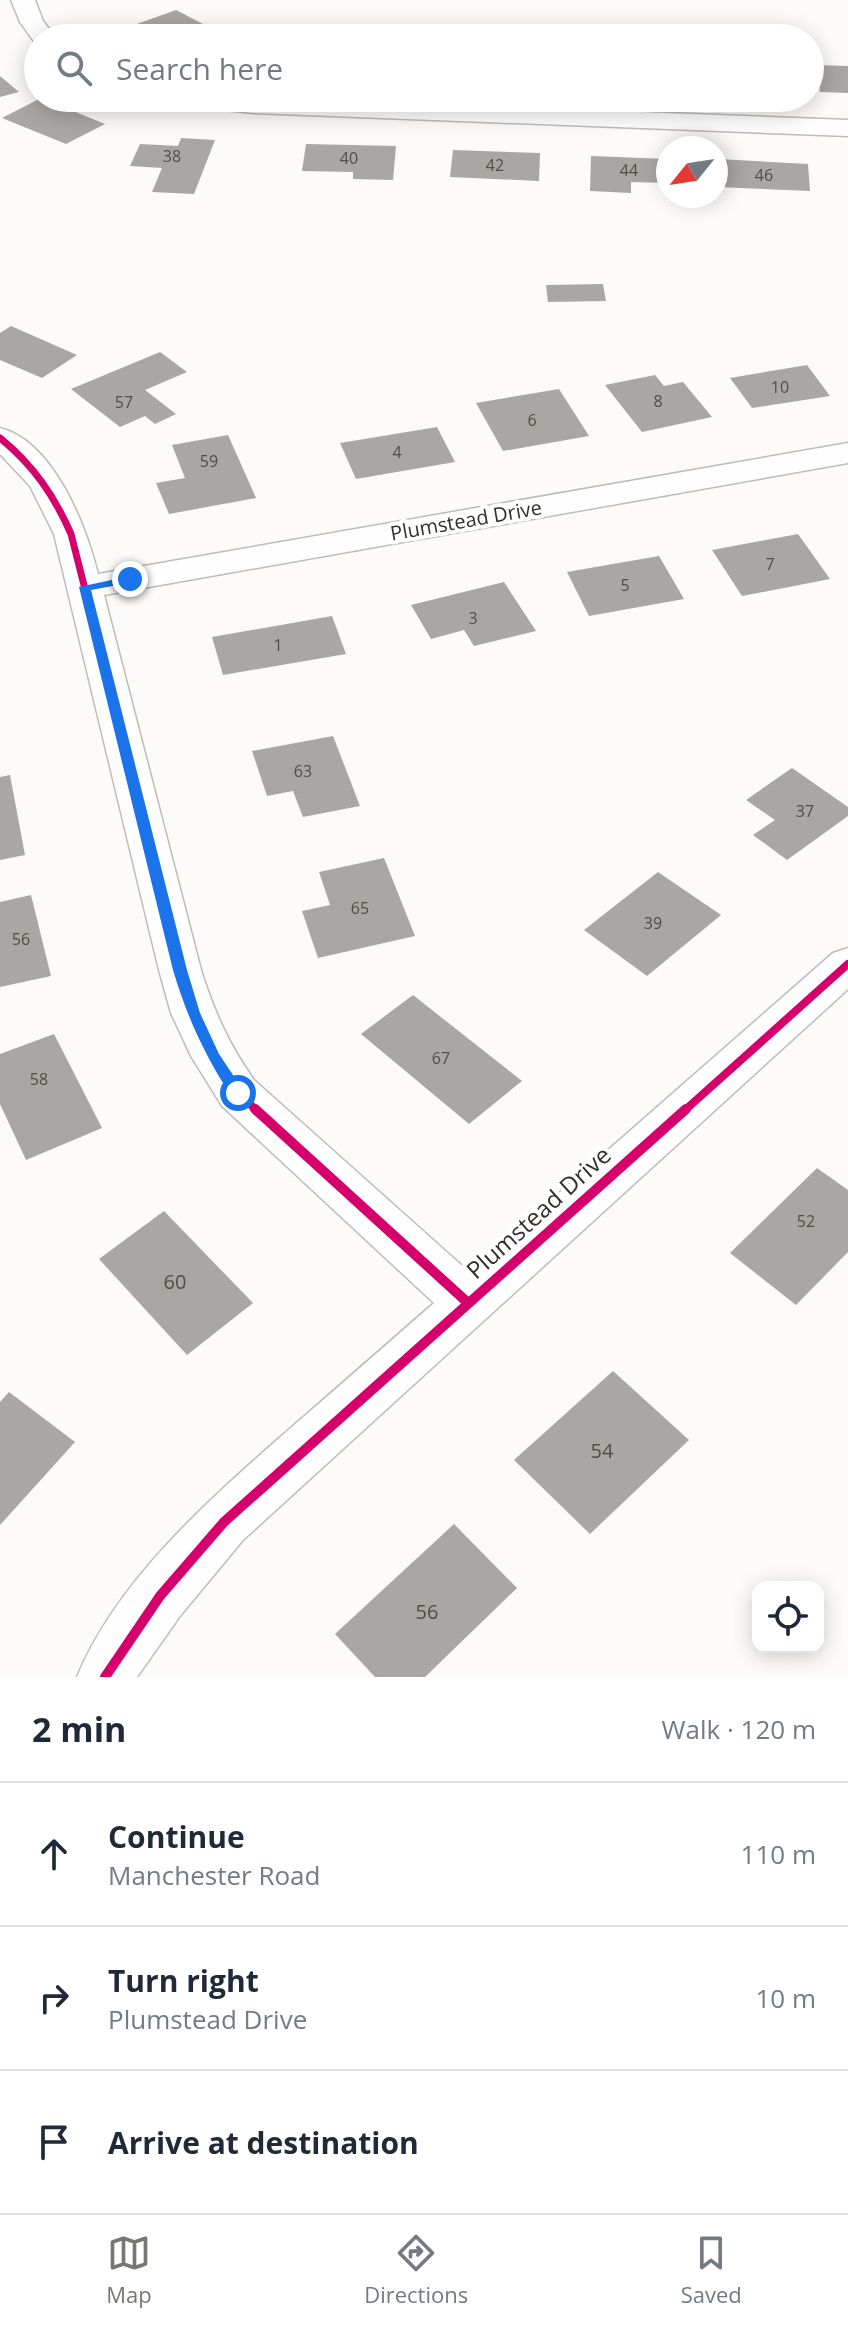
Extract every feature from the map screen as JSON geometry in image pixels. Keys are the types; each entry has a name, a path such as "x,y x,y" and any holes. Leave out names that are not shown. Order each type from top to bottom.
{"street":[{"path":"23,0 34,24"},
{"path":"434,112 848,128"},
{"path":"0,438 24,457 46,481 71,534 180,970 193,1013 213,1056 238,1093 272,1127 467,1302"},
{"name":"Plumstead Drive","path":"84,587 848,453"},
{"name":"Plumstead Drive","path":"105,1677 132,1633 175,1575 224,1522 848,964"}],"building":[{"path":"176,10 203,24 137,24"},
{"path":"824,65 848,66 848,93 824,92"},
{"path":"0,76 19,92 0,97"},
{"path":"24,107 24,112 75,112 105,124 66,144 2,118"},
{"path":"181,138 215,140 194,194 152,192 162,168 130,166 140,144 178,146"},
{"path":"306,144 396,146 393,180 353,179 353,172 302,171"},
{"path":"453,150 540,153 539,181 450,177"},
{"path":"591,156 656,159 656,183 631,182 631,193 590,191"},
{"path":"728,160 808,164 810,191 728,187"},
{"path":"603,284 606,301 548,302 546,285"},
{"path":"11,326 77,355 42,378 0,360 0,333"},
{"path":"160,352 187,372 145,390 176,414 155,424 145,416 120,427 71,389"},
{"path":"807,365 830,396 752,408 730,378"},
{"path":"655,375 664,386 683,382 712,417 642,432 605,385"},
{"path":"559,389 589,436 503,451 476,403"},
{"path":"437,427 455,462 356,479 340,443"},
{"path":"228,435 256,498 169,514 156,483 185,478 172,445"},
{"path":"798,534 830,579 742,596 712,550"},
{"path":"659,556 684,599 589,616 567,572"},
{"path":"504,582 536,631 474,646 464,630 431,639 411,605"},
{"path":"332,616 346,654 223,675 212,637"},
{"path":"333,736 360,806 303,817 293,791 267,796 252,751"},
{"path":"792,768 848,807 848,816 787,860 753,835 775,820 746,800"},
{"path":"10,775 25,855 0,860 0,777"},
{"path":"384,858 415,936 318,958 302,911 330,905 319,872"},
{"path":"658,872 721,915 647,976 584,930"},
{"path":"31,895 51,976 0,987 0,902"},
{"path":"413,995 522,1081 469,1124 361,1034"},
{"path":"54,1034 102,1128 26,1160 0,1104 0,1054"},
{"path":"817,1168 848,1190 848,1252 796,1305 730,1253"},
{"path":"164,1211 253,1303 187,1355 99,1259"},
{"path":"613,1371 689,1440 590,1534 514,1460"},
{"path":"9,1392 75,1442 0,1525 0,1402"},
{"path":"454,1524 517,1588 425,1677 375,1677 335,1634"}],"cycle path":[{"path":"0,438 43,480 71,534 180,970 193,1013 213,1056 238,1093 467,1302"},
{"path":"105,1677 160,1596 224,1522 848,964"}],"route":[{"path":"130,579 84,587 193,1013 213,1056 238,1093"}]}
